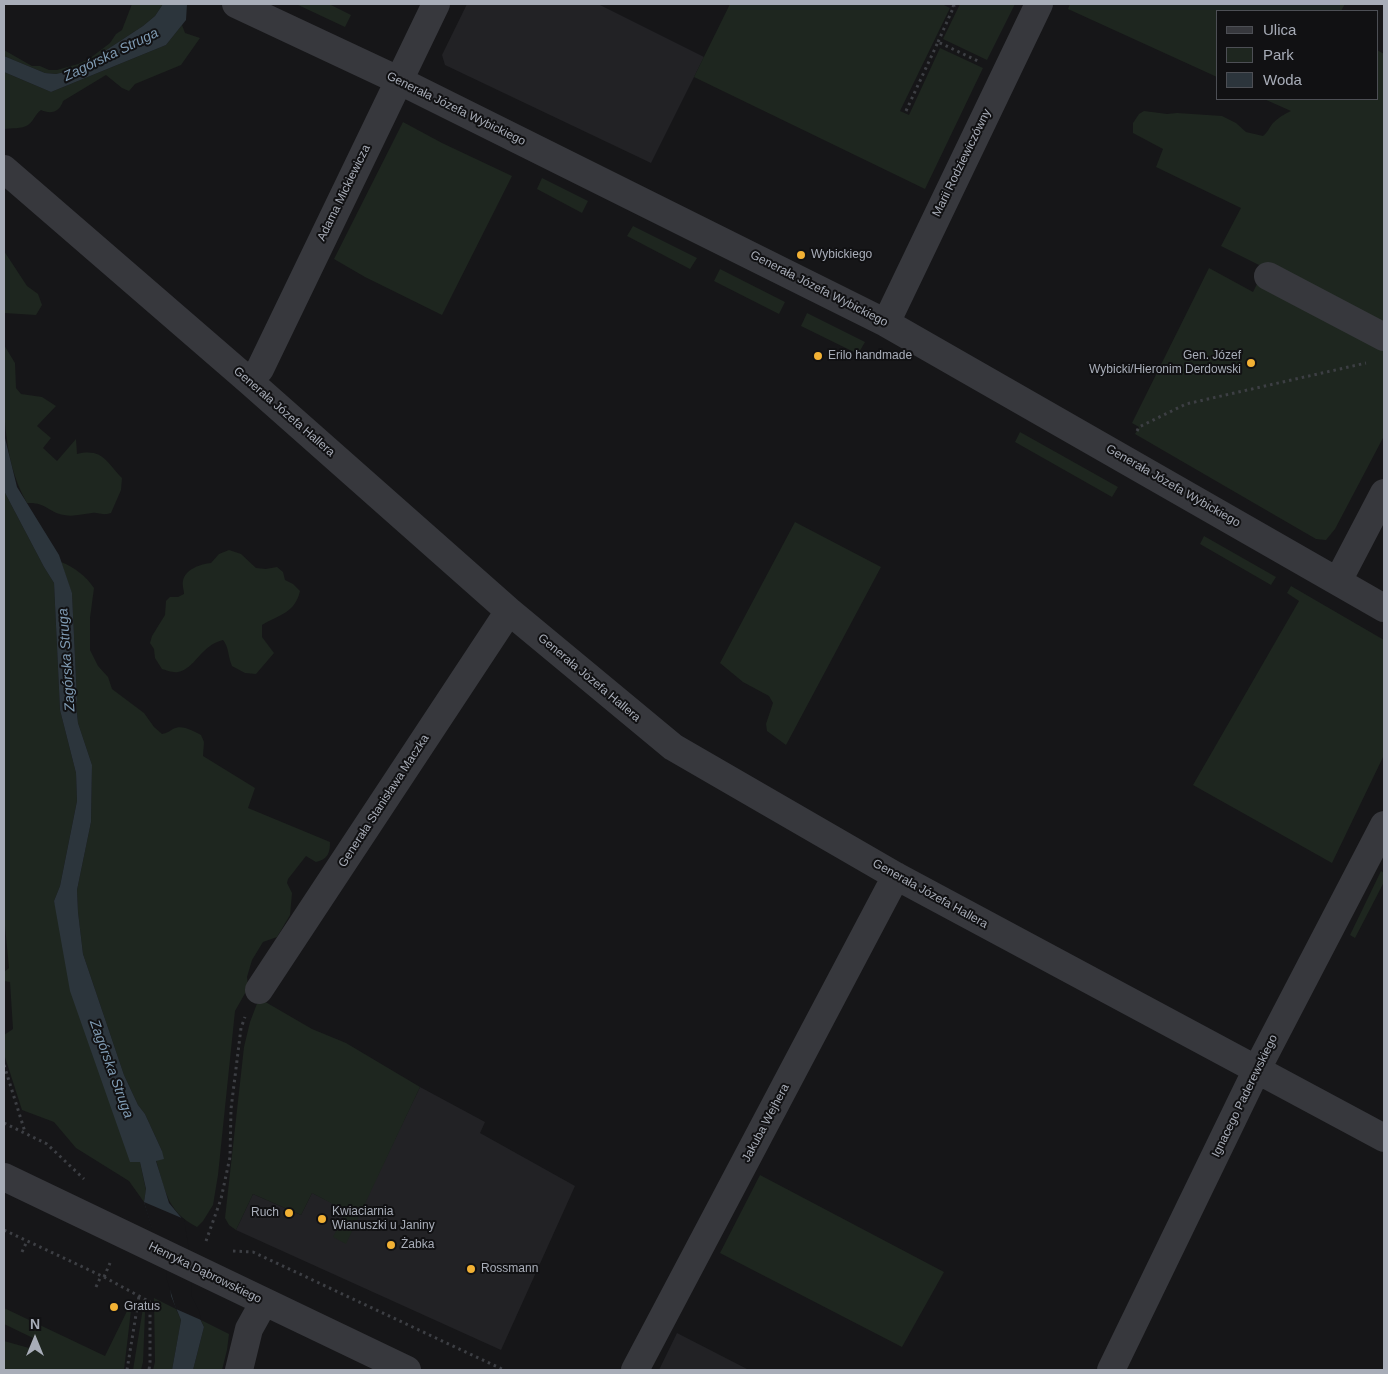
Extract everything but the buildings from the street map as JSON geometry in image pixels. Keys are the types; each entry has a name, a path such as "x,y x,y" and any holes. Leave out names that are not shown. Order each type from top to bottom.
{"street":[{"name":"Generała Józefa Wybickiego","path":"236,4 398,80 886,322 1384,608"},
{"name":"Adama Mickiewicza","path":"249,381 260,369 436,4"},
{"name":"Marii Rodziewiczówny","path":"886,322 1039,4"},
{"name":"Generała Józefa Hallera","path":"4,169 249,381 509,611 673,747 896,876 1384,1138"},
{"path":"1268,276 1380,349"},
{"path":"1338,581 1384,493"},
{"name":"Generała Stanisława Maczka","path":"259,990 509,611"},
{"name":"Ignacego Paderewskiego","path":"1111,1370 1384,825"},
{"name":"Jakuba Wejhera","path":"636,1370 896,876"},
{"name":"Henryka Dąbrowskiego","path":"4,1177 406,1370"},
{"path":"239,1370 250,1329 264,1302"}],"path":[{"path":"906,111 954,6 949,4"},
{"path":"938,42 985,65"},
{"path":"1122,458 1139,427 1186,404 1380,349"},
{"path":"206,1242 222,1199 230,1157 231,1109 241,1028 249,1007 259,990"},
{"path":"4,1066 25,1133"},
{"path":"4,1123 47,1144 87,1182"},
{"path":"4,1230 103,1277 150,1302 150,1362 148,1370"},
{"path":"197,1237 213,1244"},
{"path":"22,1252 27,1241"},
{"path":"227,1250 253,1252 504,1370"},
{"path":"96,1287 111,1263"},
{"path":"127,1370 139,1296"}],"shaded area":[{"path":"467,4 598,4 704,57 651,163 445,65 442,55"},
{"path":"420,1087 485,1122 480,1133 575,1186 501,1350 236,1230 253,1194 301,1215 312,1193 358,1216"},
{"path":"677,1333 749,1370 659,1370"}],"green space":[{"path":"132,4 163,4 155,16 143,26 85,64 68,71 56,74 45,73 4,56 4,50 32,66 40,66 49,70 57,70 78,64 89,59 110,43 116,34 122,30"},
{"path":"296,4 329,4 351,15 345,27"},
{"path":"730,4 942,4 950,8 900,111 909,115 940,48 983,68 925,189 694,77"},
{"path":"960,4 1015,4 987,60 943,39"},
{"path":"1070,4 1345,4 1342,10 1216,10 1216,77 1068,9"},
{"path":"182,25 185,33 200,38 181,65 135,84 129,91 122,88 106,75 63,101 58,110 49,112 41,110 26,126 4,129 4,72 51,92 166,45"},
{"path":"1378,51 1384,54 1384,436 1335,529 1326,540 1316,539 1135,434 1139,427 1132,423 1209,268 1253,292 1265,268 1221,246 1241,208 1156,167 1163,149 1133,133 1133,123 1139,114 1144,111 1167,114 1222,116 1236,123 1246,132 1263,136 1275,121 1291,111 1266,100 1378,100"},
{"path":"403,122 442,143 512,176 442,315 365,277 334,259"},
{"path":"542,178 588,201 582,213 537,189"},
{"path":"633,226 697,258 690,269 627,236"},
{"path":"4,251 27,286 38,294 42,305 36,315 4,313"},
{"path":"720,269 785,302 779,314 714,281"},
{"path":"807,313 865,342 858,354 801,326"},
{"path":"4,345 15,363 16,388 21,394 42,397 56,406 37,426 51,438 43,448 57,461 76,439 77,454 93,453 98,455 108,462 122,478 121,490 111,513 67,516 39,504 27,503 18,485 12,466 5,426"},
{"path":"1020,432 1118,487 1112,497 1015,442"},
{"path":"4,491 54,583 60,710 76,773 77,801 60,886 54,901 140,1162 146,1190 144,1202 129,1181 76,1148 54,1122 22,1110 4,1054 4,1035 13,1029 10,982 4,981 4,972 9,968 4,916"},
{"path":"795,522 881,567 786,745 767,731 766,724 773,703 769,696 743,682 720,663"},
{"path":"1204,536 1276,577 1271,585 1200,544"},
{"path":"229,550 241,554 256,568 277,567 283,572 285,580 293,584 300,591 291,609 262,625 262,637 274,653 256,674 245,673 232,666 223,640 209,647 184,670 172,672 162,669 155,658 154,649 150,643 152,636 165,615 166,601 170,597 178,597 184,594 184,577 190,570 211,563 219,554"},
{"path":"61,562 79,572 94,588 90,618 90,650 98,666 108,677 112,689 144,713 154,727 162,734 180,727 201,735 204,742 203,756 255,788 248,808 330,842 329,852 326,857 316,862 306,856 288,879 287,883 292,893 290,915 277,937 263,942 252,960 247,977 248,988 235,1011 218,1175 213,1205 197,1227 179,1214 173,1207 165,1190 156,1160 162,1151 124,1075 83,954 77,890 91,822 92,765 78,723 72,594"},
{"path":"1291,586 1384,640 1384,755 1332,863 1193,785 1299,601 1287,593"},
{"path":"1381,871 1384,873 1384,882 1355,938 1350,935"},
{"path":"262,1000 312,1029 346,1043 420,1087 346,1244 333,1237 346,1211 312,1193 301,1215 253,1194 236,1230 229,1225 225,1218 244,1047 250,1022 258,1001"},
{"path":"760,1175 944,1272 902,1347 720,1253"},
{"path":"154,1298 176,1309 181,1320 172,1370 153,1370 155,1362"},
{"path":"4,1308 105,1356 128,1309 131,1310 124,1370 4,1370 4,1341 29,1348 33,1338 4,1324"},
{"path":"143,1308 145,1313 143,1362 141,1370 133,1370"},
{"path":"201,1320 229,1334 222,1370 193,1370 204,1327"}],"water":[{"name":"Zagórska Struga","path":"163,4 187,4 186,20 166,45 51,92 4,72 4,56 45,73 56,74 85,64 143,26 155,16"},
{"name":"Zagórska Struga","path":"4,434 17,487 59,555 72,593 78,723 92,765 91,822 77,890 83,954 124,1075 162,1151 164,1159 156,1161 169,1203 184,1221 190,1298 204,1327 193,1370 172,1370 181,1320 171,1296 168,1261 161,1257 144,1202 146,1189 140,1162 130,1162 70,991 54,901 60,886 77,801 76,773 60,710 54,583 4,491"}],"pier":[{"path":"144,1202 184,1219 189,1250 192,1297 201,1320 176,1309 167,1280 166,1262 161,1260"}],"place":[{"name":"Wybickiego","path":"801,255"},
{"name":"Erilo handmade","path":"818,356"},
{"name":"Gen. Józef Wybicki/Hieronim Derdowski","path":"1251,363"},
{"name":"Ruch","path":"289,1213"},
{"name":"Kwiaciarnia Wianuszki u Janiny","path":"322,1219"},
{"name":"Żabka","path":"391,1245"},
{"name":"Rossmann","path":"471,1269"},
{"name":"Gratus","path":"114,1307"}]}
